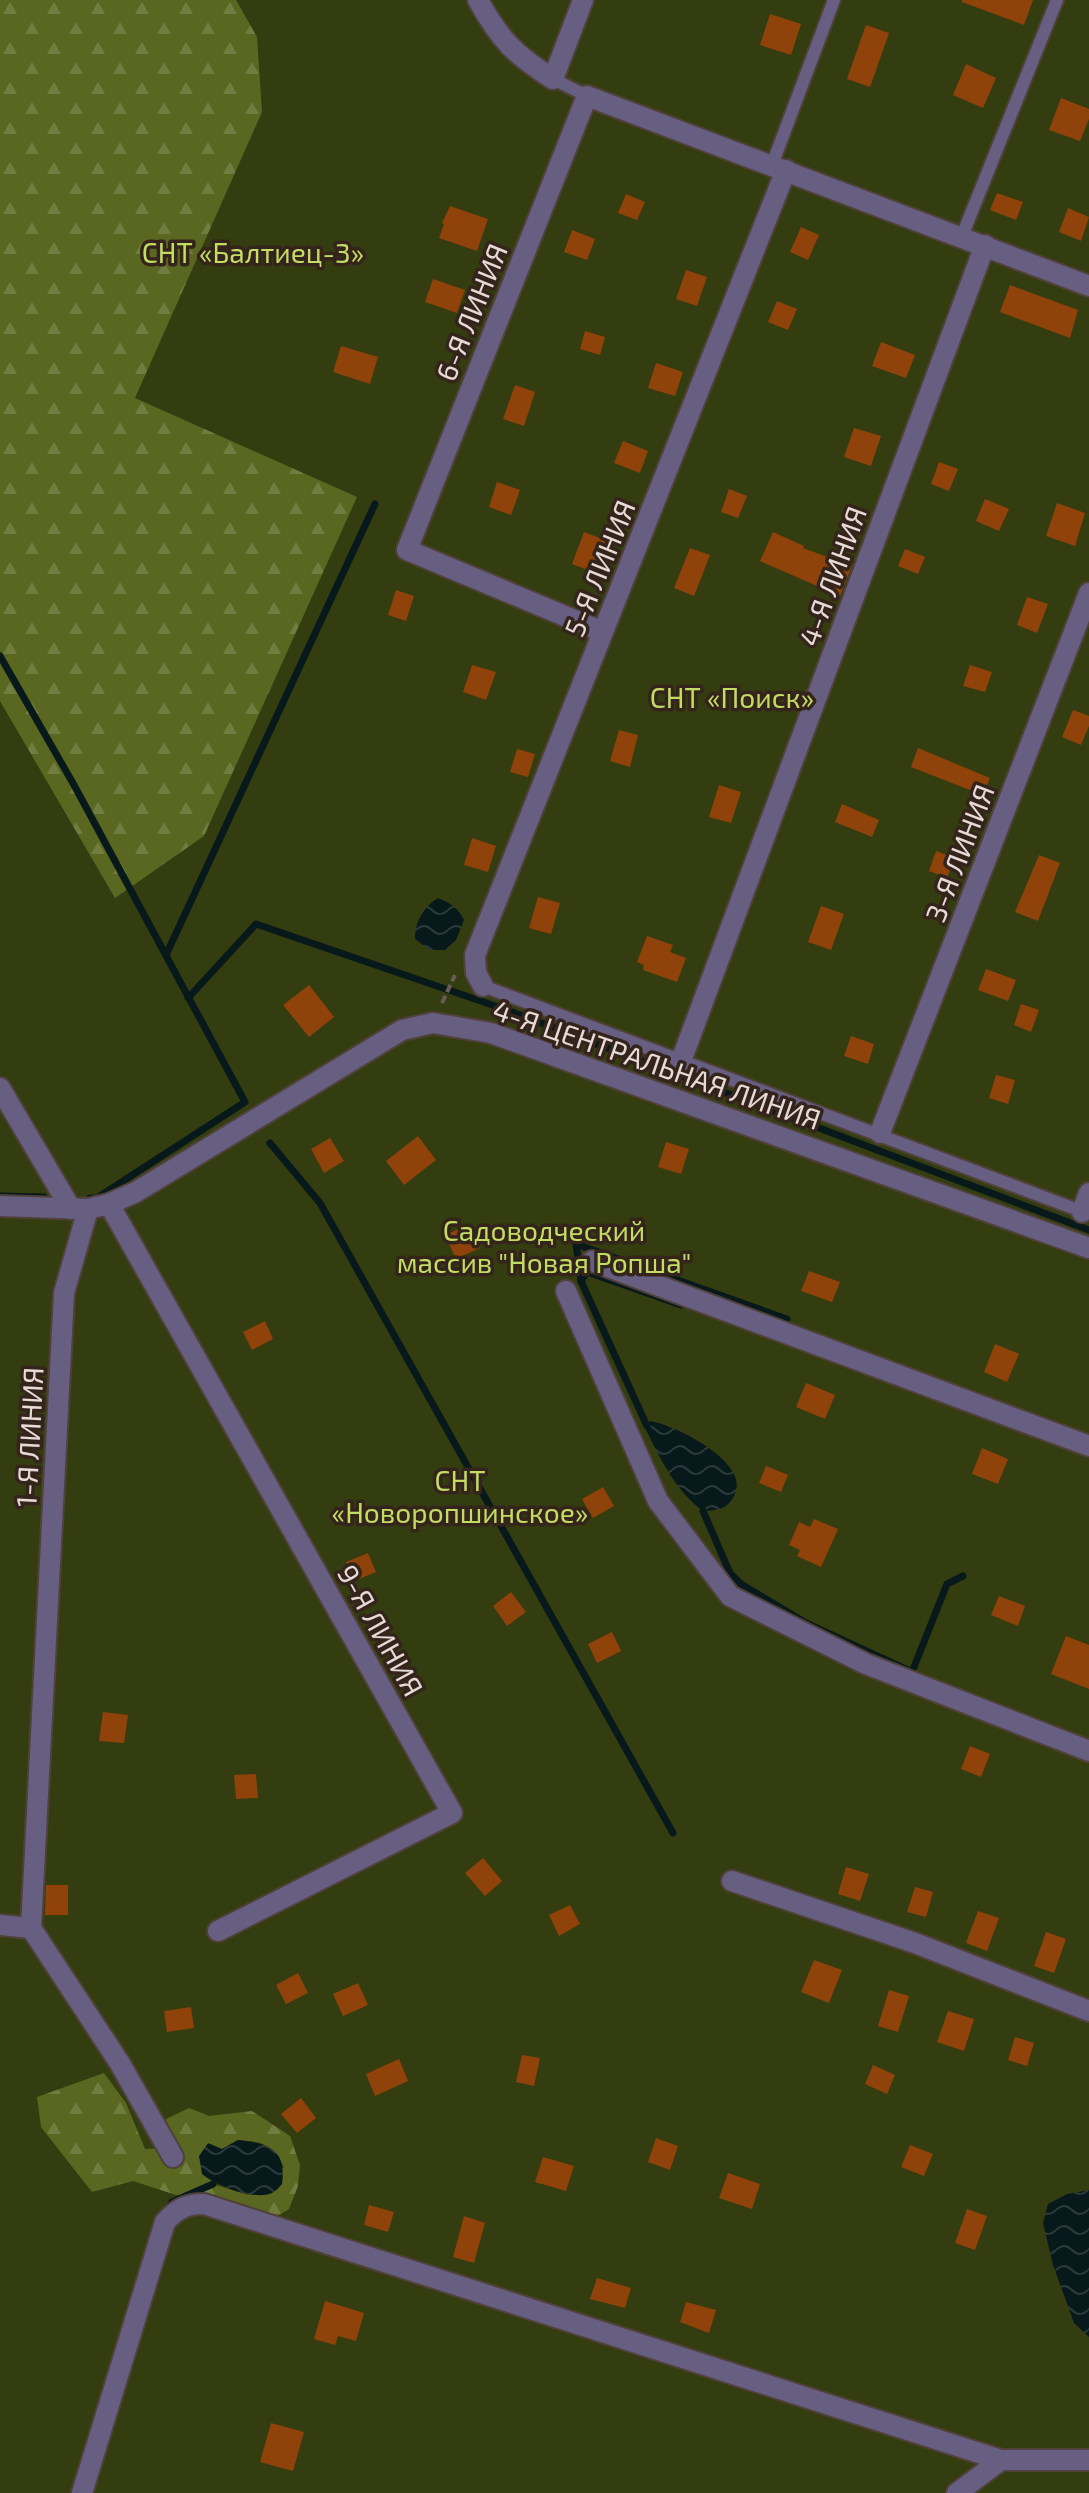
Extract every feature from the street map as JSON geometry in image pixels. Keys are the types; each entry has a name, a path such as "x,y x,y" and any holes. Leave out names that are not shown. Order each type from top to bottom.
{"street":[{"path":"478,0 517,56 553,79 583,0"},
{"path":"587,96 1089,286"},
{"name":"6-Я ЛИНИЯ","path":"587,96 407,550 603,632"},
{"name":"5-Я ЛИНИЯ","path":"483,986 476,973 475,955 603,632 779,168"},
{"name":"4-Я ЛИНИЯ","path":"681,1061 985,245"},
{"name":"3-Я ЛИНИЯ","path":"880,1133 1089,593"},
{"name":"4-Я ЦЕНТРАЛЬНАЯ ЛИНИЯ","path":"0,1206 90,1207 136,1192 402,1030 433,1023 491,1033 1089,1248"},
{"path":"0,1088 90,1207"},
{"name":"1-Я ЛИНИЯ","path":"31,1928 64,1293 90,1207"},
{"name":"9-Я ЛИНИЯ","path":"90,1207 452,1813 218,1931"},
{"path":"592,1261 1089,1446"},
{"path":"566,1291 658,1501 730,1596 866,1664 1089,1751"},
{"path":"732,1881 915,1943 1089,2011"},
{"path":"0,1925 31,1928 119,2062 173,2157"},
{"path":"82,2493 165,2222 176,2209 190,2204 204,2204 399,2265 1001,2460 1089,2460"},
{"path":"957,2493 1001,2460"}],"lane":[{"path":"779,168 834,0"},
{"path":"962,236 1057,0"},
{"path":"553,79 587,96"},
{"path":"483,986 681,1061 1087,1206"}],"path":[{"path":"445,999 451,982"}],"green space":[{"name":"Садоводческий массив \"Новая Ропша\"","path":"0,0 1089,0 1089,2493 0,2493"},
{"path":"0,0 236,0 257,37 262,112 135,398 357,497 204,836 115,898 0,701"},
{"path":"104,2073 126,2103 145,2149 172,2148 166,2119 189,2108 209,2116 252,2111 290,2136 300,2165 298,2186 289,2209 276,2217 202,2195 176,2195 133,2181 92,2192 41,2127 37,2097","holes":["238,2140 261,2143 275,2153 284,2167 248,2195 213,2184 222,2149"]}],"water":[{"path":"438,898 454,906 464,920 456,940 445,950 430,950 415,939 415,933 421,915"},
{"path":"650,1421 693,1438 723,1459 733,1471 737,1484 734,1496 725,1507 703,1511 684,1494 646,1430"},
{"path":"238,2140 266,2146 278,2155 283,2172 282,2184 273,2192 264,2195 245,2193 225,2187 202,2174 199,2156 208,2143 222,2149"},
{"path":"1089,2190 1089,2337 1074,2323 1053,2265 1043,2223 1048,2204 1067,2194"}],"building":[{"path":"962,0 1033,0 1024,25"},
{"path":"770,14 801,24 791,55 760,45"},
{"path":"866,25 889,33 870,87 847,79"},
{"path":"966,64 996,78 983,108 953,95"},
{"path":"1061,98 1089,109 1089,119 1080,141 1049,130"},
{"path":"997,193 1023,202 1016,220 990,210"},
{"path":"626,194 645,202 637,220 618,213"},
{"path":"450,206 488,219 477,251 439,238"},
{"path":"1068,208 1089,217 1081,241 1059,232"},
{"path":"801,227 819,235 808,260 790,252"},
{"path":"572,230 595,239 587,260 564,252"},
{"path":"686,270 707,277 697,306 676,299"},
{"path":"433,279 465,290 457,313 425,302"},
{"path":"1010,285 1078,310 1070,338 1000,312"},
{"path":"777,301 797,309 788,330 768,322"},
{"path":"585,331 605,337 600,355 580,349"},
{"path":"881,342 915,355 906,378 872,366"},
{"path":"341,346 378,357 370,384 333,372"},
{"path":"656,363 683,372 675,396 648,388"},
{"path":"515,385 535,392 524,426 503,419"},
{"path":"854,428 881,436 871,466 844,457"},
{"path":"623,441 648,451 640,473 614,463"},
{"path":"939,462 958,469 949,491 931,484"},
{"path":"497,482 520,490 511,515 489,507"},
{"path":"729,489 747,496 738,518 721,512"},
{"path":"985,499 1009,509 999,531 976,521"},
{"path":"1057,503 1085,513 1075,546 1046,536"},
{"path":"584,532 611,542 599,574 572,564"},
{"path":"773,532 803,548 852,566 840,596 760,561"},
{"path":"690,548 710,555 694,596 674,588"},
{"path":"905,549 925,557 918,574 898,566"},
{"path":"396,590 414,596 406,621 388,615"},
{"path":"1027,597 1048,604 1037,633 1017,625"},
{"path":"472,665 496,672 486,700 463,692"},
{"path":"970,665 992,672 985,692 963,686"},
{"path":"1073,710 1089,716 1089,726 1081,745 1062,737"},
{"path":"619,730 638,735 630,767 610,761"},
{"path":"918,748 990,778 984,793 911,767"},
{"path":"517,749 535,754 528,777 510,772"},
{"path":"719,785 741,792 731,823 709,817"},
{"path":"842,804 879,820 872,837 835,822"},
{"path":"472,838 496,846 488,872 464,865"},
{"path":"936,851 955,858 947,878 929,871"},
{"path":"1039,855 1060,863 1038,921 1015,912"},
{"path":"538,897 560,903 551,934 529,928"},
{"path":"821,906 844,914 831,950 808,942"},
{"path":"647,936 673,945 670,952 686,958 677,982 643,970 644,965 637,962"},
{"path":"986,969 1016,980 1008,1001 978,990"},
{"path":"309,985 334,1017 309,1037 283,1005"},
{"path":"1021,1004 1039,1010 1031,1032 1014,1025"},
{"path":"851,1036 874,1044 868,1064 844,1056"},
{"path":"996,1075 1015,1080 1008,1104 989,1098"},
{"path":"418,1136 436,1160 404,1185 386,1161"},
{"path":"330,1138 344,1161 324,1173 311,1149"},
{"path":"666,1142 689,1149 681,1174 658,1167"},
{"path":"470,1224 480,1248 456,1259 445,1235"},
{"path":"809,1271 840,1282 832,1302 801,1291"},
{"path":"265,1321 273,1339 252,1350 243,1332"},
{"path":"995,1344 1019,1354 1007,1382 984,1372"},
{"path":"806,1383 835,1395 825,1419 796,1407"},
{"path":"982,1448 1008,1459 998,1484 972,1474"},
{"path":"766,1466 788,1475 781,1492 759,1483"},
{"path":"603,1487 614,1506 593,1518 582,1499"},
{"path":"814,1519 838,1529 821,1567 797,1556 800,1550 789,1545 799,1522 810,1527"},
{"path":"368,1553 376,1572 354,1581 346,1562"},
{"path":"511,1592 526,1612 507,1626 493,1606"},
{"path":"999,1596 1025,1606 1018,1626 991,1615"},
{"path":"612,1632 621,1651 597,1663 588,1644"},
{"path":"1066,1636 1089,1645 1089,1689 1051,1674"},
{"path":"103,1712 128,1715 124,1743 99,1741"},
{"path":"970,1746 990,1754 981,1777 961,1769"},
{"path":"256,1774 258,1798 236,1799 234,1775"},
{"path":"483,1858 502,1881 485,1896 465,1873"},
{"path":"846,1867 869,1874 860,1901 838,1894"},
{"path":"46,1885 68,1885 68,1915 45,1915"},
{"path":"915,1887 933,1892 926,1917 907,1912"},
{"path":"570,1905 580,1924 559,1936 549,1915"},
{"path":"978,1911 999,1918 987,1951 966,1943"},
{"path":"1046,1932 1066,1939 1054,1973 1034,1966"},
{"path":"814,1960 842,1970 829,2003 801,1992"},
{"path":"298,1973 308,1993 286,2004 276,1985"},
{"path":"358,1983 368,2005 343,2016 333,1994"},
{"path":"889,1990 909,1996 898,2032 878,2026"},
{"path":"191,2007 194,2028 167,2032 164,2011"},
{"path":"948,2011 974,2019 964,2051 937,2042"},
{"path":"1015,2037 1034,2043 1027,2066 1008,2060"},
{"path":"522,2055 540,2058 534,2086 516,2082"},
{"path":"399,2059 408,2081 375,2096 366,2074"},
{"path":"873,2065 895,2075 887,2094 865,2084"},
{"path":"301,2098 316,2118 297,2133 281,2114"},
{"path":"656,2138 678,2146 670,2170 648,2162"},
{"path":"910,2145 933,2154 924,2176 901,2167"},
{"path":"543,2157 574,2166 566,2191 535,2182"},
{"path":"728,2173 760,2184 752,2209 719,2198"},
{"path":"369,2205 394,2212 388,2232 364,2225"},
{"path":"967,2209 987,2216 975,2250 955,2243"},
{"path":"464,2216 485,2223 474,2263 453,2257"},
{"path":"597,2278 631,2288 625,2308 590,2299"},
{"path":"325,2301 364,2313 356,2341 338,2336 335,2345 314,2339"},
{"path":"686,2302 716,2310 709,2333 680,2322"},
{"path":"271,2423 304,2432 293,2471 260,2462"}],"waterway":[{"path":"166,955 375,504"},
{"path":"0,656 74,785 245,1102 97,1198 90,1198"},
{"path":"188,998 256,924 504,1009 1089,1230"},
{"path":"270,1143 320,1203 673,1833"},
{"path":"0,1196 44,1197"},
{"path":"647,1426 581,1281 576,1244 787,1319"},
{"path":"581,1281 587,1272 681,1305"},
{"path":"703,1511 730,1573 741,1584 806,1623 912,1672 947,1584 963,1576"},
{"path":"167,2210 172,2202 213,2184"}],"park label":[{"name":"СНТ «Балтиец-3»","path":"253,252"},
{"name":"СНТ «Поиск»","path":"732,697"},
{"name":"СНТ «Новоропшинское»","path":"460,1496"}]}
